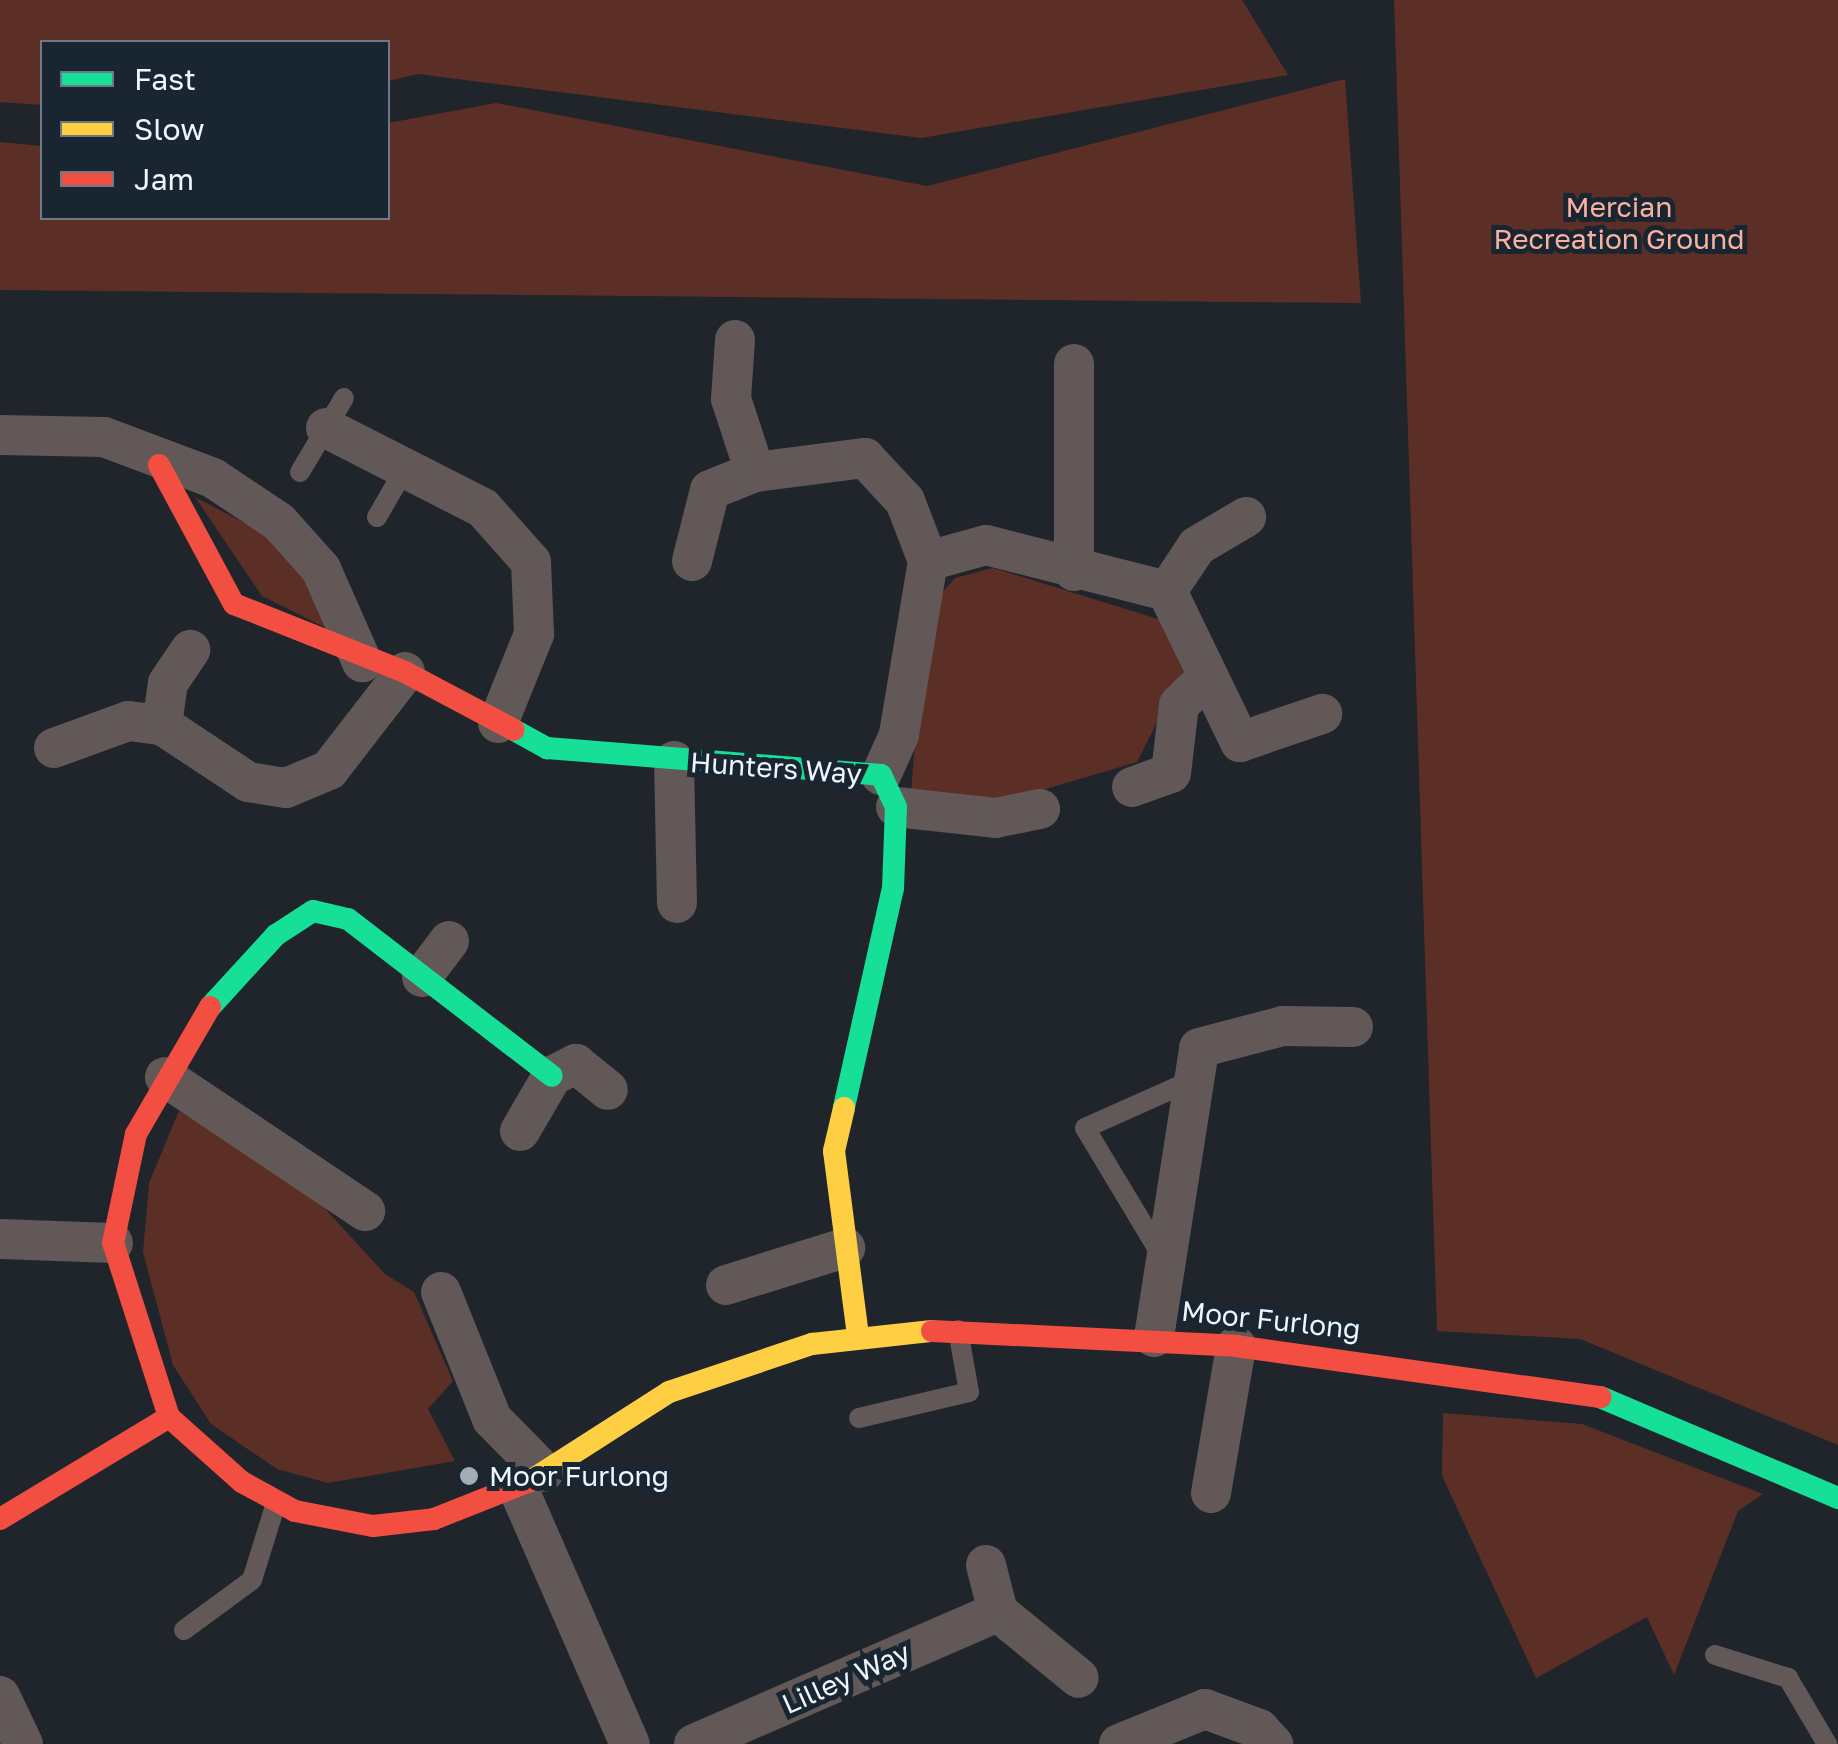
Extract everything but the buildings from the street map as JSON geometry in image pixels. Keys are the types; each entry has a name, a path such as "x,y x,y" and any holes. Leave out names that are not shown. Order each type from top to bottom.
{"street":[{"path":"735,340 731,399 755,472"},
{"path":"1074,364 1074,571"},
{"path":"335,413 406,467 483,508 531,562 534,634 498,723"},
{"path":"0,435 104,436 159,464 213,478 279,522 321,568 362,662"},
{"path":"692,561 710,490 755,472 866,458 905,501 928,561 888,791 994,818 1040,808"},
{"name":"Hunters Way","path":"159,464 234,604 362,662 405,672 547,748 888,791 893,888 834,1151 858,1335"},
{"path":"1167,591 1197,546 1246,516"},
{"path":"928,561 986,545 1074,571 1167,591"},
{"path":"1167,591 1240,742 1322,714"},
{"path":"162,725 168,684 190,650"},
{"path":"54,748 128,721 162,725 248,782 286,788 329,770 405,672"},
{"path":"1132,787 1170,772 1179,705 1206,678"},
{"path":"674,761 676,903"},
{"path":"0,1519 169,1417 112,1243 136,1134 188,1030 276,934 313,911 348,919 552,1076"},
{"path":"422,977 449,940"},
{"path":"1154,1337 1200,1048 1282,1026 1353,1026"},
{"path":"520,1131 552,1076 576,1064 608,1090"},
{"path":"165,1077 365,1212"},
{"path":"0,1239 112,1243"},
{"path":"726,1285 845,1248"},
{"path":"441,1292 492,1419 531,1480 630,1744"},
{"name":"Moor Furlong","path":"169,1417 277,1501 373,1526 434,1519 531,1480 670,1392 858,1335 957,1328 1154,1337 1604,1398 1838,1498"},
{"path":"1211,1493 1236,1346"},
{"path":"986,1565 998,1612 1079,1678"},
{"name":"Lilley Way","path":"694,1744 998,1612"},
{"path":"0,1696 23,1744"},
{"path":"1120,1744 1205,1708 1260,1728 1273,1744"}],"lane":[{"path":"300,472 335,413"},
{"path":"377,517 406,467"},
{"path":"1166,1262 1086,1128 1194,1078"},
{"path":"859,1418 969,1392 957,1328"},
{"path":"184,1630 252,1580 277,1501"},
{"path":"1715,1655 1788,1678 1827,1744"}],"green space":[{"path":"0,0 1242,0 1288,75 921,138 418,74 390,81 390,40 40,40 40,105 0,102"},
{"name":"Mercian Recreation Ground","path":"1394,0 1838,0 1838,1445 1580,1339 1437,1331"},
{"path":"1345,79 1361,303 0,290 0,142 40,146 40,220 390,220 390,123 496,103 927,186"},
{"path":"195,497 280,542 309,574 324,627 262,596"},
{"path":"993,568 1161,620 1183,671 1137,762 998,803 911,794 918,702 942,593 955,578"},
{"path":"179,1111 294,1175 385,1274 414,1292 453,1381 428,1409 455,1461 328,1483 277,1469 211,1424 173,1365 143,1252 149,1183"},
{"path":"1443,1413 1582,1424 1763,1494 1738,1511 1674,1675 1647,1617 1536,1678 1442,1476"}],"traffic: fast":[{"path":"514,730 547,748 881,775 896,807 893,888 844,1108"},
{"path":"210,1007 276,935 313,911 348,919 552,1076"},
{"path":"1600,1397 1838,1498"}],"traffic: slow":[{"path":"844,1108 834,1151 858,1335"},
{"path":"530,1481 669,1392 812,1344 932,1331"}],"traffic: jam":[{"path":"159,465 234,604 405,672 514,730"},
{"path":"169,1417 113,1243 136,1134 210,1007"},
{"path":"932,1331 1236,1346 1600,1397"},
{"path":"0,1519 169,1417 242,1482 295,1511 373,1526 434,1519 530,1481"}],"place":[{"name":"Moor Furlong","path":"469,1476"}]}
